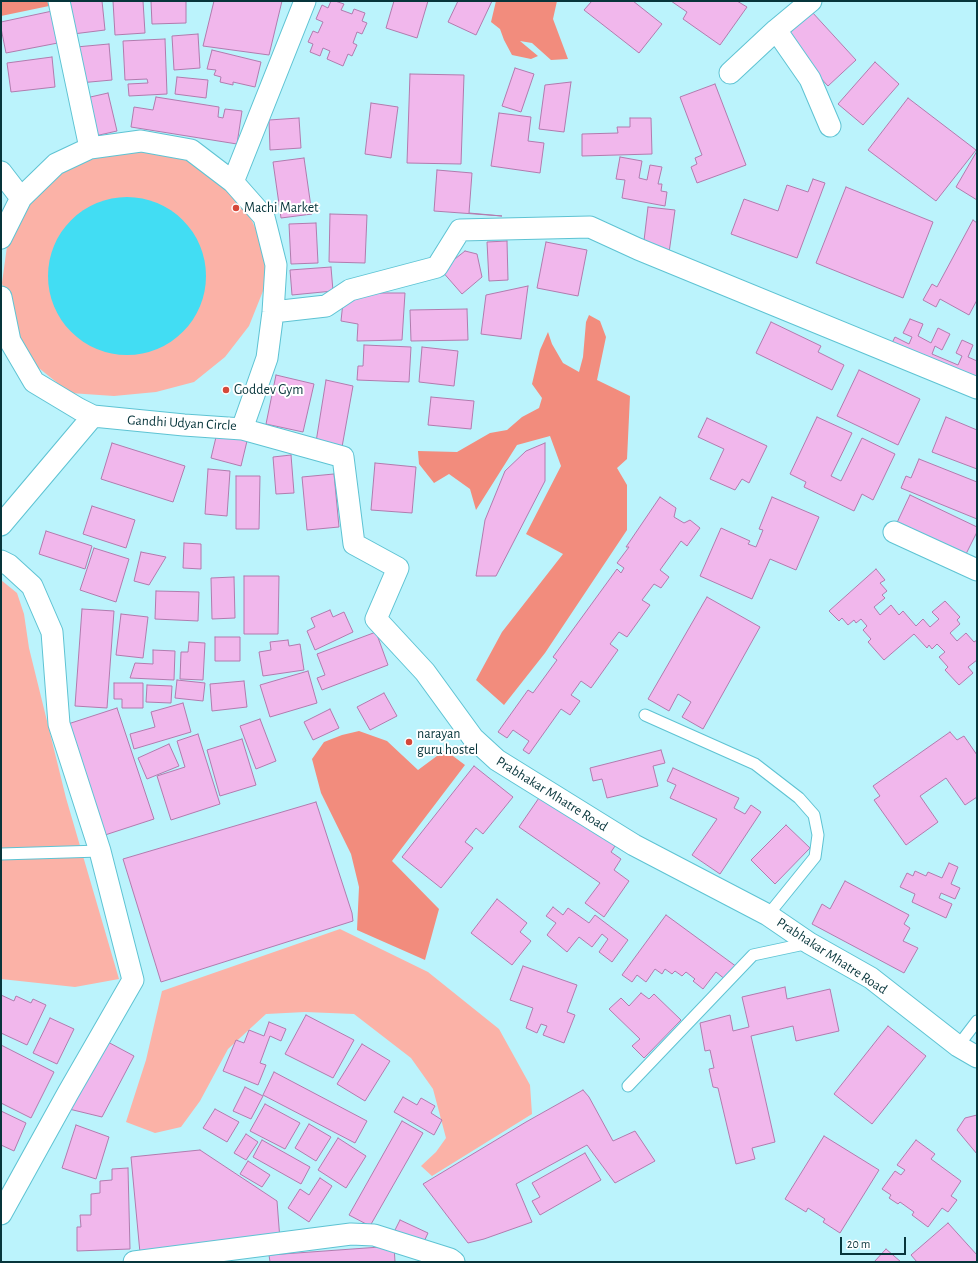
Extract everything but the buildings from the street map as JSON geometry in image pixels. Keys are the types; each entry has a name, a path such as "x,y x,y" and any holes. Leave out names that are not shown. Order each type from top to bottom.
{"street":[{"path":"60,1 90,148"},
{"path":"233,182 305,1"},
{"path":"730,73 776,30 811,1"},
{"path":"776,30 810,79 830,126"},
{"name":"Gandhi Udyan Circle","path":"1,238 21,198 56,164 90,148 141,141 191,150 233,182 264,218 276,265 273,312 267,358 242,429 93,416 79,409 34,382 10,341 1,297"},
{"path":"1,172 21,198"},
{"path":"273,312 326,306 350,290 437,266 460,230 590,227 638,249 977,388"},
{"path":"1,525 93,416"},
{"name":"Prabhakar Mhatre Road","path":"242,429 343,458 354,544 398,568 376,619 425,672 474,738 497,760 634,845 768,914 809,943 871,978 958,1046 977,1057"},
{"path":"894,532 977,570"},
{"path":"1,561 9,565 32,586 52,632 59,724 100,851 133,980 1,1214"},
{"path":"134,1262 351,1234 374,1235 450,1259 454,1262"}],"lane":[{"path":"645,715 755,764 799,798 814,815 818,834 815,857 768,914"},
{"path":"1,854 100,851"},
{"path":"628,1086 753,955 809,943"},
{"path":"958,1046 977,1021"}],"shaded area":[{"path":"1,1 47,1 49,6 1,16"},
{"path":"496,1 557,1 553,19 568,59 551,60 532,43 520,41 538,56 531,59 512,55 500,29 491,22"},
{"path":"135,146 177,153 214,173 243,202 261,240 267,281 249,326 225,357 194,382 156,392 114,396 70,393 35,365 12,327 2,283 8,239 27,202 57,172 94,153"},
{"path":"589,315 600,321 606,337 597,380 630,396 627,459 617,468 627,485 627,530 545,653 504,705 476,680 502,632 563,554 526,534 561,466 550,436 517,445 476,510 470,489 449,474 434,483 419,464 418,451 457,452 490,433 507,430 522,417 539,408 542,398 532,384 540,350 548,332 552,344 563,363 579,372 583,357 586,322"},
{"path":"1,580 17,593 24,614 29,648 66,798 119,979 75,987 1,979"},
{"path":"359,731 387,741 418,770 445,750 465,765 392,861 439,909 425,960 357,930 359,887 351,854 321,793 312,759 324,742 342,735"},
{"path":"340,929 428,972 499,1029 530,1085 532,1114 432,1176 421,1166 436,1152 446,1138 433,1089 411,1058 354,1014 305,1012 266,1014 228,1049 200,1101 181,1127 155,1133 126,1122 146,1060 162,991"}],"water":[{"path":"135,197 150,200 164,206 183,220 193,232 203,253 206,276 203,299 193,320 183,332 171,342 150,352 135,355 119,355 104,352 83,342 71,332 61,320 51,299 49,291 48,268 51,253 61,232 71,220 83,210 104,200 112,198"}],"place":[{"name":"Machi Market","path":"236,208"},
{"name":"Goddev Gym","path":"226,390"},
{"name":"narayan guru hostel","path":"409,742"}]}
